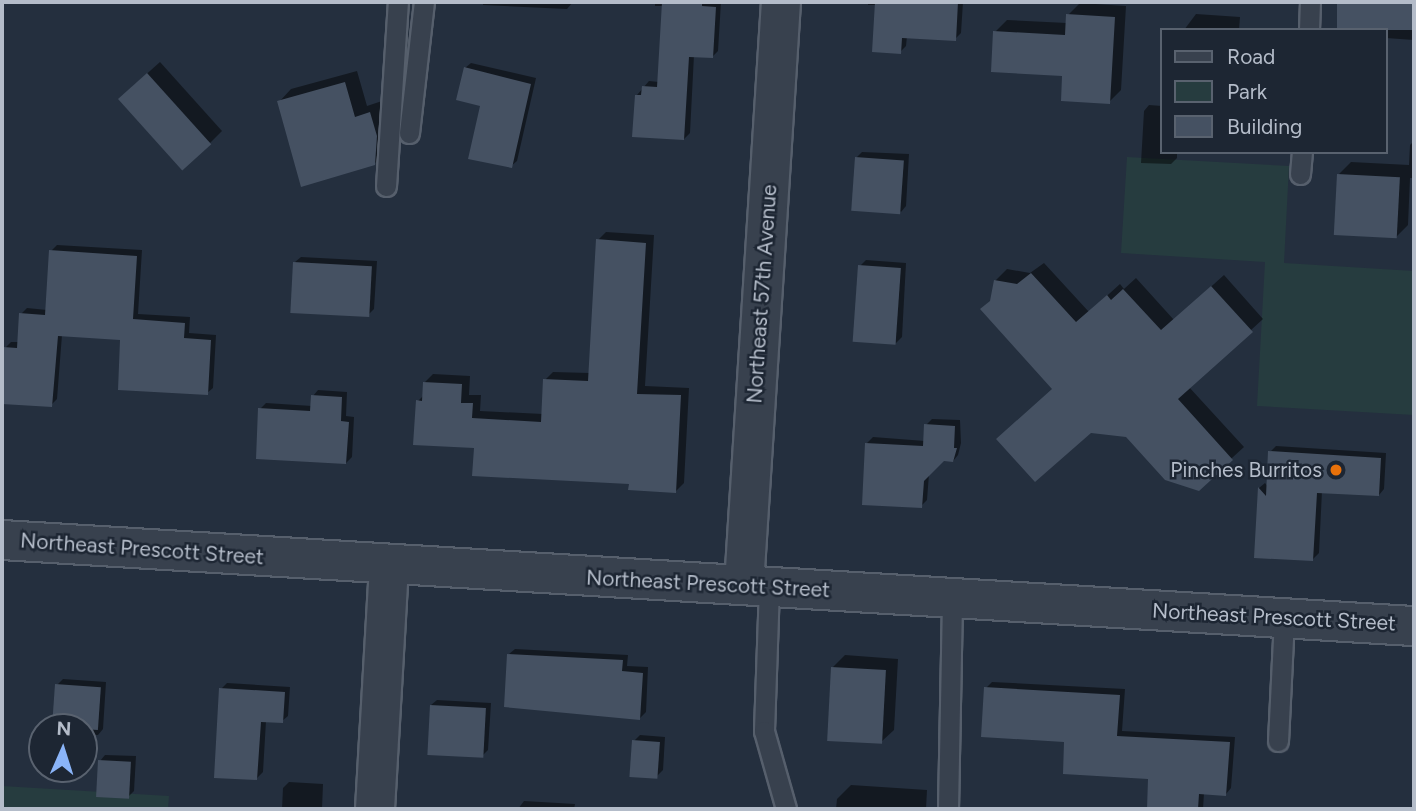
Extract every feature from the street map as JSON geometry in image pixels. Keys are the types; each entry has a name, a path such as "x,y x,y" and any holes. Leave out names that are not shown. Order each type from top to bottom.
{"street":[{"name":"Northeast 57th Avenue","path":"757,586 781,2"},
{"name":"Northeast Prescott Street","path":"2,540 1414,626"},
{"path":"375,809 389,565"}],"lane":[{"path":"386,186 398,2"},
{"path":"409,132 424,2"},
{"path":"1309,28 1310,2"},
{"path":"1300,174 1302,154"},
{"path":"757,586 764,731 786,809"},
{"path":"948,809 952,599"},
{"path":"1278,741 1284,618"}],"green space":[{"path":"1127,157 1289,166 1284,263 1414,271 1414,415 1257,406 1265,262 1121,253"},
{"path":"2,786 169,796 168,809 2,809"}],"building":[{"path":"662,2 702,2 702,6 716,7 713,58 689,57 684,140 632,137 635,95 641,95 642,86 657,87"},
{"path":"875,2 958,2 956,41 902,38 901,54 872,52"},
{"path":"1337,2 1414,2 1414,30 1337,28"},
{"path":"1066,14 1115,17 1110,104 1061,101 1062,76 991,72 993,31 1065,35"},
{"path":"464,67 531,84 512,168 468,159 480,106 456,100"},
{"path":"147,73 211,144 182,170 118,99"},
{"path":"345,82 355,117 370,112 377,136 375,165 301,187 277,101"},
{"path":"855,157 904,160 900,214 851,211"},
{"path":"1337,174 1400,177 1397,238 1334,235"},
{"path":"596,239 646,243 637,394 681,395 676,493 628,490 629,484 472,476 474,448 413,445 416,400 422,401 423,382 462,384 461,403 473,403 472,418 541,422 543,379 588,381"},
{"path":"49,250 137,256 133,319 185,323 184,338 211,340 208,395 118,390 120,340 58,336 52,407 2,404 3,347 17,348 19,313 45,315"},
{"path":"293,262 372,266 369,317 290,313"},
{"path":"858,265 901,268 896,345 853,342"},
{"path":"1031,273 1076,322 1107,295 1111,300 1123,289 1161,330 1211,286 1253,332 1178,399 1233,460 1199,491 1165,480 1126,437 1091,433 1035,482 996,439 1052,389 980,309 990,301 994,280 1017,284"},
{"path":"311,395 342,397 341,421 349,422 346,464 256,459 258,408 310,411"},
{"path":"924,424 955,426 954,448 957,448 953,462 944,461 924,481 922,508 862,505 865,443 923,446"},
{"path":"1268,451 1381,458 1379,496 1317,493 1313,561 1254,558 1258,487 1266,496"},
{"path":"507,654 623,660 622,671 643,673 640,720 504,707"},
{"path":"831,667 886,670 882,744 827,741"},
{"path":"55,684 101,687 98,729 98,713 53,713"},
{"path":"984,687 1120,695 1117,736 1230,742 1226,796 1199,794 1198,809 1147,809 1148,779 1063,774 1064,742 981,737"},
{"path":"219,688 285,692 283,723 261,722 257,780 214,778"},
{"path":"430,705 486,708 483,758 427,755"},
{"path":"632,740 660,742 657,779 629,777"},
{"path":"98,760 131,762 129,799 96,797"}],"place":[{"name":"Pinches Burritos","path":"1336,470"}]}
